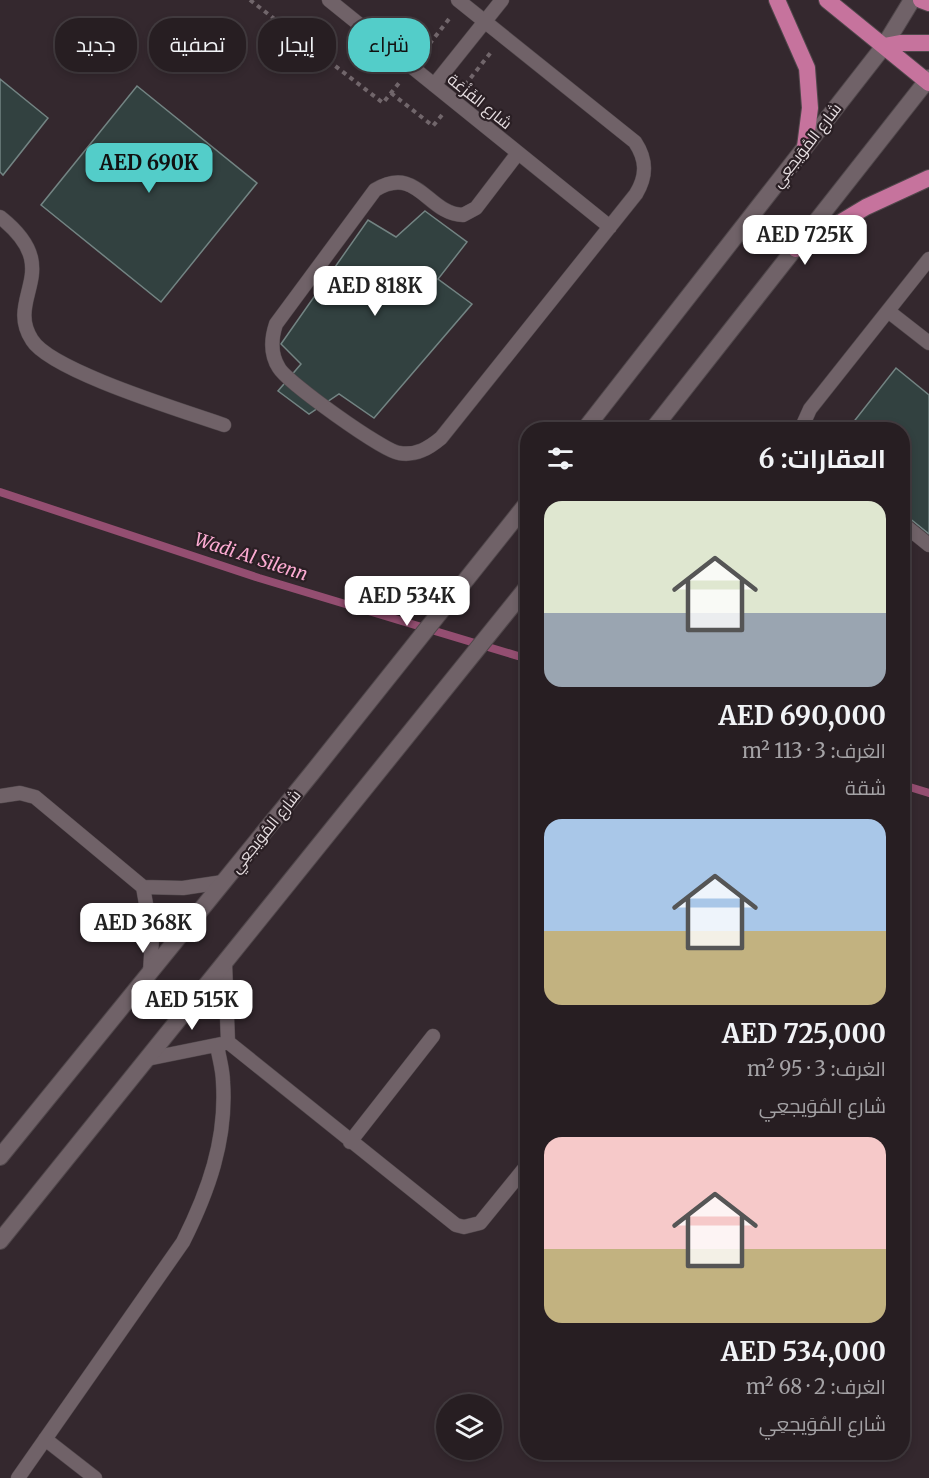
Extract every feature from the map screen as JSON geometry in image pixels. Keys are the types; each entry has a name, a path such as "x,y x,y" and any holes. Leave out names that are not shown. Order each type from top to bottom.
{"main road":[{"path":"777,0 807,68 810,108 805,147"},
{"path":"827,0 928,80"},
{"path":"921,0 929,3"},
{"path":"884,46 900,43 929,43"},
{"path":"796,249 850,215 886,196 929,178"}],"street":[{"name":"شارع المُوَيجعِي","path":"590,422 884,46 912,0"},
{"path":"659,422 928,80"},
{"name":"شارع المُوَيجعِي","path":"0,1157 312,773 520,512"},
{"path":"0,1241 520,596"}],"lane":[{"name":"شارع الفَزْعَة","path":"329,0 610,227"},
{"path":"458,0 626,135 641,152 645,163 642,185 441,438 432,446 410,454 388,450 286,377 274,358 272,346 276,324 375,190 385,184 406,183 416,187 449,212 463,215 476,208 518,153"},
{"path":"434,85 502,0"},
{"path":"0,217 21,236 29,249 33,276 26,302 26,325 32,340 42,352 69,368 224,425"},
{"path":"804,422 810,409 929,259"},
{"path":"888,311 929,343"},
{"path":"910,530 929,545"},
{"path":"0,796 20,793 35,797 143,887 183,888 223,882"},
{"path":"143,887 152,938 150,973"},
{"path":"18,1478 183,1242 196,1217 213,1170 222,1133 225,963"},
{"path":"350,1142 433,1036"},
{"path":"147,1059 182,1050 223,1044 448,1220 464,1227 480,1223 486,1218 520,1174"},
{"path":"45,1439 95,1478"}],"building":[{"path":"0,79 48,118 3,175 0,172"},
{"path":"137,86 257,183 161,302 41,205"},
{"path":"425,211 467,242 438,279 472,304 374,418 339,394 309,414 278,391 301,364 281,344 368,220 396,237"},
{"path":"896,368 929,395 929,534 910,519 910,422 854,422"}],"waterway":[{"name":"Wadi Al Silenn","path":"0,492 259,578 520,657"},
{"name":"Wadi Al Silenn","path":"910,787 929,793"}]}
